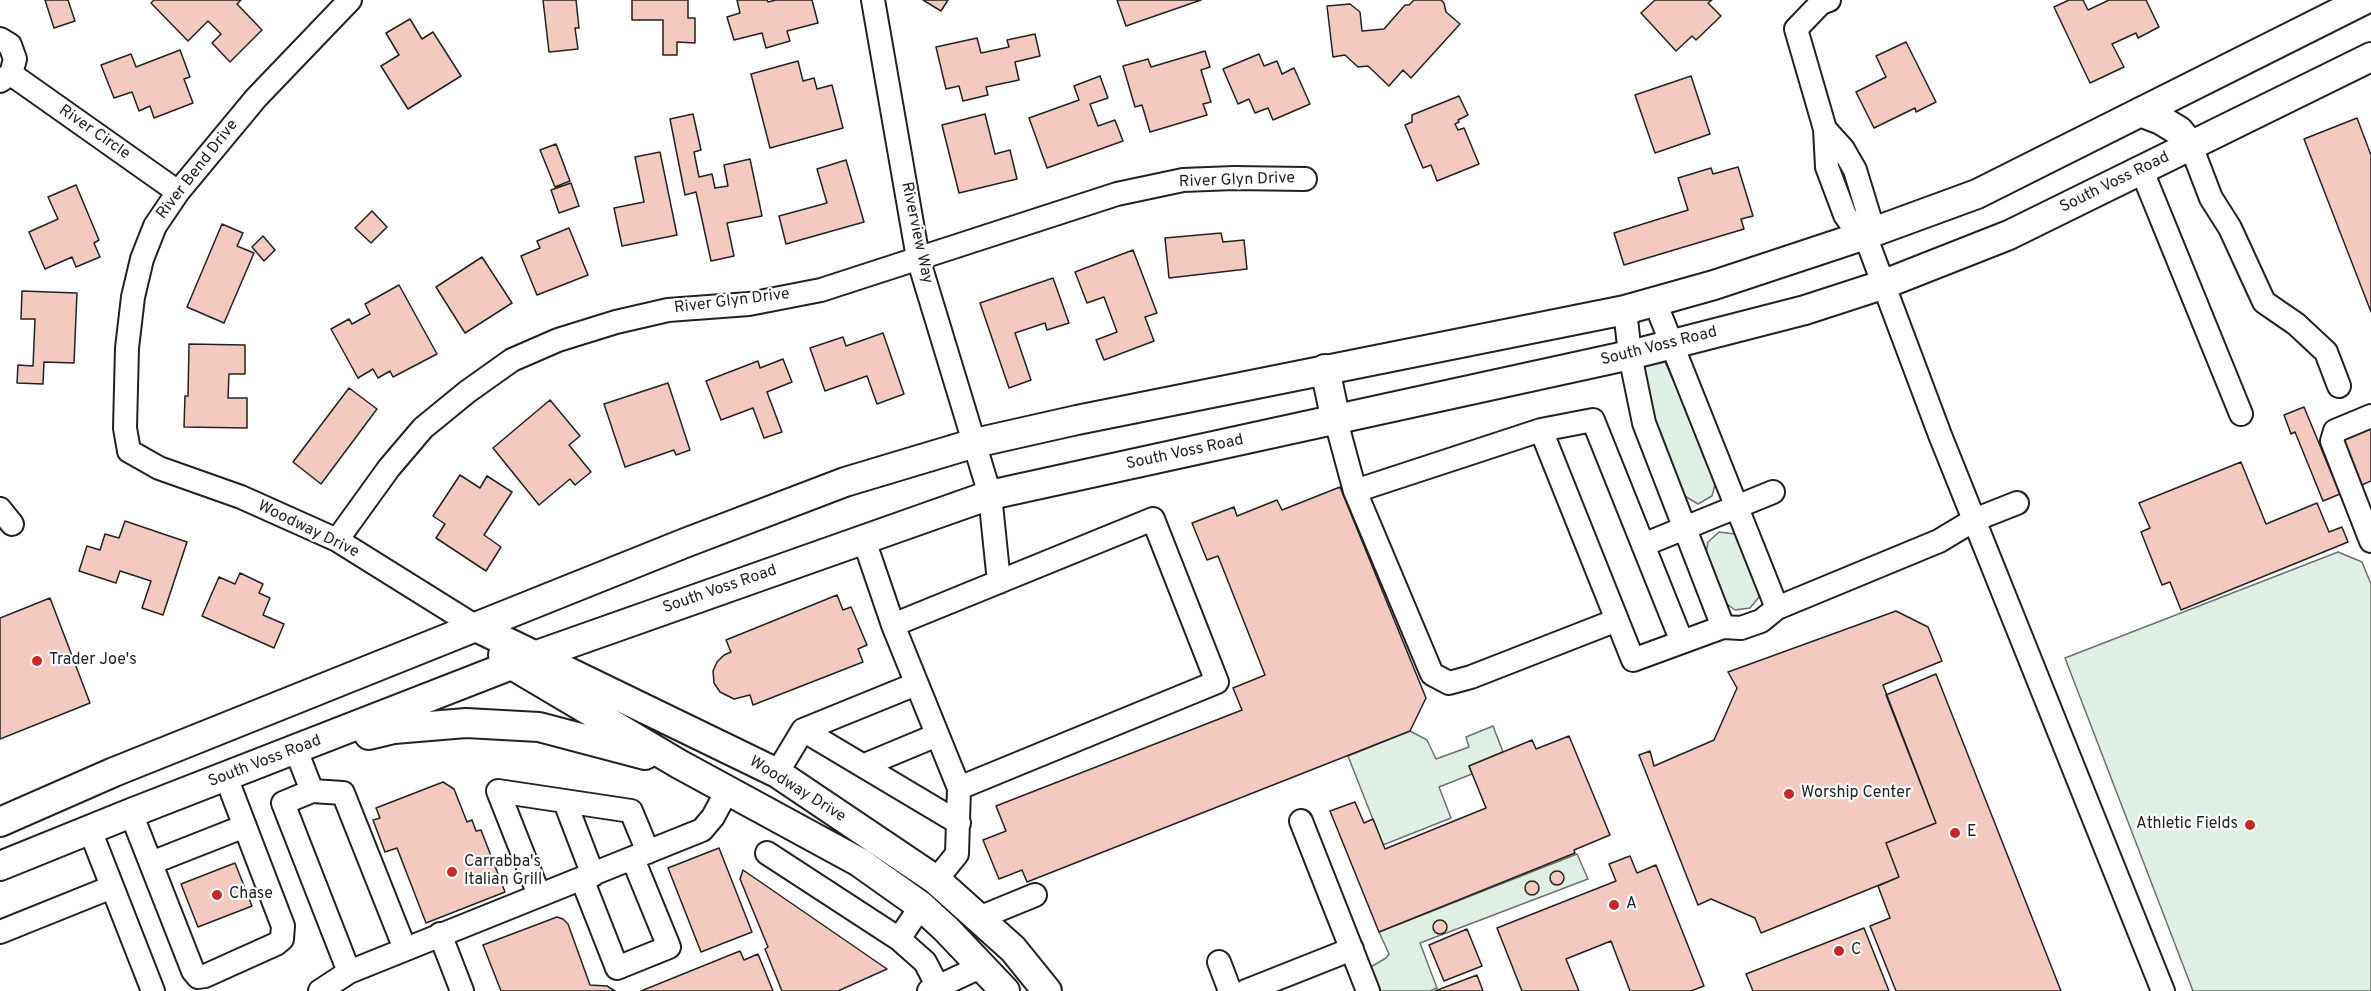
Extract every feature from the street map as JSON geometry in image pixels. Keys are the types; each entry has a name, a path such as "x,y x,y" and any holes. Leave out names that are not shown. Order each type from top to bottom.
{"main road":[{"path":"0,822 114,772 845,482 975,443 1325,369 1625,310 1714,285 1865,235 1977,194 2364,0"},
{"name":"South Voss Road","path":"0,866 525,660 990,495 1630,355 1815,307 1882,285 2009,235 2371,57"},
{"path":"2140,112 2161,120 2179,131 2191,146"},
{"path":"1325,369 1336,421"},
{"name":"Woodway Drive","path":"478,628 679,764 859,862 921,906 1005,991"},
{"name":"Woodway Drive","path":"525,660 777,773 936,880 1013,949 1047,991"},
{"path":"297,750 394,729 466,723 539,727 679,764"},
{"path":"114,772 131,813"},
{"path":"921,906 936,880"}],"street":[{"name":"River Bend Drive","path":"129,451 125,428 125,381 133,297 142,259 154,226 178,192 256,98 350,0"},
{"name":"Riverview Way","path":"873,0 918,258 990,495 999,582"},
{"path":"1829,0 1821,3 1796,29 1825,129 1827,167 1845,215 1852,225 1865,235 1882,285 1974,520 2163,991"},
{"name":"River Circle","path":"0,39 10,45 14,52 14,67 5,77 178,192"},
{"path":"2191,146 2211,198 2230,228 2264,302 2296,324 2326,352 2339,386"},
{"path":"2142,171 2241,414"},
{"name":"River Glyn Drive","path":"337,540 389,468 423,428 467,392 512,360 558,340 616,322 668,310 749,304 821,290 1117,194 1183,180 1305,179"},
{"path":"1655,302 1670,345 1693,393 1777,608"},
{"path":"1625,310 1630,355 1644,423 1723,627"},
{"path":"2371,416 2335,431 2332,441 2371,541"},
{"path":"1355,491 1540,430 1593,420 1682,642"},
{"path":"1336,421 1355,491 1432,674 1449,683 1471,677 1617,620"},
{"path":"1540,430 1633,660 1723,627 1741,628 1761,621 1777,608 1939,541 1974,520 2017,503"},
{"name":"Woodway Drive","path":"129,451 159,468 241,497 337,540 478,628"},
{"path":"1643,545 1773,492"},
{"path":"893,625 1153,519 1217,682 959,788"},
{"path":"864,540 893,625 959,788 957,854 936,880"},
{"path":"777,773 803,730 916,684"},
{"path":"803,730 959,823"},
{"path":"865,765 937,735"},
{"path":"297,750 312,791"},
{"path":"131,813 193,971 198,977 205,976 276,945 282,939 283,926 226,777"},
{"path":"320,991 349,972 702,830 713,817 728,789"},
{"path":"349,972 283,803 312,791 343,793 405,949"},
{"path":"539,895 498,791 631,811 640,856 669,947 617,968 565,802"},
{"path":"1301,821 1368,991"},
{"path":"151,863 245,826"},
{"path":"90,830 153,991"},
{"path":"766,853 899,939 925,962 933,989 982,966"},
{"path":"0,932 112,887"},
{"path":"979,918 1035,895"},
{"path":"899,939 921,906"},
{"path":"440,934 462,991"},
{"path":"1246,991 1352,950"},
{"path":"1219,962 1230,991"}],"green space":[{"path":"1665,362 1703,446 1716,481 1712,496 1698,504 1683,495 1654,426 1643,367"},
{"path":"1719,532 1735,534 1759,584 1759,597 1750,608 1735,610 1724,602 1706,553 1708,542"},
{"name":"Athletic Fields","path":"2338,552 2362,562 2371,584 2371,991 2193,991 2065,658"},
{"path":"1493,726 1503,752 1469,766 1472,774 1439,787 1451,818 1383,845 1348,756 1410,731 1427,740 1436,759 1469,747 1466,737"},
{"path":"1577,854 1588,879 1420,943 1437,988 1430,991 1378,991 1369,968 1389,954 1379,932"}],"building":[{"path":"45,0 68,0 75,21 54,28"},
{"path":"154,0 241,0 237,4 262,30 230,62 212,43 221,34 208,21 188,41 151,3"},
{"path":"543,0 576,0 579,28 575,28 578,49 549,52"},
{"path":"632,0 688,0 688,18 695,18 695,43 677,42 677,55 663,55 663,20 632,20"},
{"path":"737,0 767,0 768,2 812,0 818,23 787,31 790,41 766,48 762,33 734,40 727,17 740,13"},
{"path":"923,0 948,0 941,11"},
{"path":"1117,0 1201,0 1126,26"},
{"path":"1414,0 1441,0 1446,12 1460,24 1411,78 1403,70 1389,86 1368,66 1358,67 1345,55 1333,57 1327,6 1350,4 1360,12 1362,31 1384,29 1405,5 1409,5"},
{"path":"1655,0 1712,0 1708,3 1721,16 1696,40 1692,36 1676,51 1641,13"},
{"path":"2069,0 2083,0 2088,10 2109,0 2146,0 2159,27 2138,38 2136,33 2112,44 2124,67 2090,83 2054,7"},
{"path":"410,19 422,39 433,32 461,76 408,109 381,66 399,55 386,33"},
{"path":"1035,34 1040,56 1015,62 1019,80 986,87 988,95 963,101 959,86 946,89 936,47 977,38 981,53 1009,47 1007,40"},
{"path":"1906,42 1936,102 1916,112 1915,108 1874,128 1856,92 1886,77 1876,56"},
{"path":"180,50 190,77 184,79 193,103 154,118 150,106 139,111 132,92 114,98 101,65 131,54 136,67"},
{"path":"1205,51 1210,67 1201,70 1211,102 1203,104 1207,115 1150,132 1142,105 1135,107 1123,66 1148,59 1151,67"},
{"path":"1259,54 1264,66 1277,61 1282,74 1294,68 1310,104 1273,120 1268,108 1255,113 1249,99 1238,104 1223,69"},
{"path":"798,61 803,81 814,78 817,89 832,85 843,128 770,148 751,74"},
{"path":"1100,76 1108,98 1090,104 1098,126 1115,120 1123,141 1047,168 1029,118 1079,100 1074,86"},
{"path":"1691,76 1710,134 1655,153 1635,95"},
{"path":"1459,96 1468,115 1455,124 1458,130 1464,128 1479,164 1437,181 1431,165 1423,168 1405,125 1412,122 1412,115"},
{"path":"693,114 701,150 694,152 699,177 712,174 715,188 728,186 724,165 750,159 762,216 727,223 734,256 711,261 696,192 685,195 670,119"},
{"path":"985,114 995,154 1010,150 1017,179 959,193 942,125"},
{"path":"2357,118 2371,155 2371,312 2304,139"},
{"path":"556,144 570,181 555,187 540,150"},
{"path":"660,152 677,235 622,246 614,208 644,202 635,157"},
{"path":"846,160 864,222 786,244 779,216 827,203 817,169"},
{"path":"1738,167 1753,216 1741,219 1744,229 1624,265 1614,233 1688,210 1678,178 1711,168 1713,174"},
{"path":"571,183 579,206 559,213 551,190"},
{"path":"76,185 99,240 94,243 100,257 76,267 72,257 45,269 29,232 58,219 48,197"},
{"path":"372,211 387,227 371,243 355,228"},
{"path":"222,224 243,233 237,246 254,253 224,323 187,307"},
{"path":"569,228 588,275 537,295 521,256 540,248 537,241"},
{"path":"1221,233 1223,242 1244,240 1247,269 1169,278 1165,238"},
{"path":"263,236 275,250 264,261 252,247"},
{"path":"1133,250 1157,313 1145,317 1154,341 1104,360 1096,340 1117,332 1104,297 1087,303 1075,272"},
{"path":"482,257 512,303 465,333 436,287"},
{"path":"1053,278 1069,323 1047,330 1045,323 1015,333 1031,380 1009,388 980,303"},
{"path":"399,285 437,354 393,377 390,371 378,378 373,369 358,378 331,329 349,319 352,324 370,314 365,304"},
{"path":"22,291 77,293 74,363 44,362 43,384 17,383 18,365 33,366 35,319 21,319"},
{"path":"883,333 904,394 877,404 867,376 825,391 810,348 843,337 846,346"},
{"path":"189,344 245,345 245,374 229,374 228,398 247,398 247,428 184,427 185,396 188,396"},
{"path":"783,359 792,382 767,392 782,432 764,438 753,408 721,420 706,381 758,361 760,368"},
{"path":"668,383 690,450 676,455 674,450 625,467 604,404"},
{"path":"349,388 377,409 321,484 293,462"},
{"path":"550,400 580,436 569,445 591,472 575,485 570,479 539,505 493,448"},
{"path":"2304,407 2340,494 2323,501 2295,432 2291,434 2284,415"},
{"path":"2371,425 2371,481 2357,487 2338,438"},
{"path":"2241,462 2266,524 2317,503 2329,532 2342,527 2348,542 2181,610 2170,582 2162,585 2141,532 2150,528 2139,503"},
{"path":"460,475 480,488 487,476 512,492 484,535 501,547 486,571 436,538 445,524 433,516"},
{"path":"1340,487 1426,698 1410,731 1027,882 1022,870 999,879 983,840 1006,831 996,806 1242,710 1233,688 1265,675 1218,556 1207,560 1192,523 1234,507 1237,516 1277,500 1282,510"},
{"path":"125,521 187,542 163,615 142,608 151,581 120,571 116,583 79,571 87,546 100,550 105,534 119,538"},
{"path":"240,573 263,584 259,593 270,598 263,615 284,624 274,648 202,616 219,577 235,584"},
{"path":"837,595 843,610 851,607 867,645 858,649 863,662 753,705 750,695 734,699 720,692 714,683 713,671 717,662 731,652 726,640"},
{"name":"Trader Joe's","path":"50,598 90,703 0,739 0,618"},
{"name":"Worship Center","path":"1896,611 1928,627 1942,661 1883,685 1936,823 1886,843 1899,877 1761,933 1755,918 1711,899 1698,905 1639,755 1650,751 1654,766 1714,740 1737,688 1728,672"},
{"name":"E","path":"1936,674 2061,991 1896,991 1870,926 1890,918 1878,886 1899,877 1886,843 1936,823 1886,695"},
{"path":"1569,736 1610,835 1574,850 1575,853 1379,932 1330,811 1355,802 1364,823 1373,819 1385,849 1486,808 1469,766 1532,740 1536,749"},
{"name":"Carrabba's Italian Grill","path":"443,782 454,789 467,822 472,820 476,831 481,830 505,892 426,923 397,848 385,852 373,820 380,818 376,808"},
{"path":"719,848 752,932 701,952 668,868"},
{"name":"A","path":"1630,856 1637,873 1656,865 1704,986 1691,991 1630,991 1611,941 1566,959 1579,991 1522,991 1497,928 1616,881 1609,864"},
{"path":"235,863 252,906 198,927 181,884"},
{"path":"743,870 887,969 838,991 782,991 765,949 768,947 740,879"},
{"path":"1554,871 1560,871 1564,878 1560,885 1554,885 1550,881 1550,875"},
{"path":"1529,881 1535,881 1539,888 1535,895 1529,895 1525,891 1525,885"},
{"path":"557,917 568,924 590,985 607,986 615,991 501,991 483,945"},
{"path":"1437,920 1443,920 1447,927 1443,934 1437,934 1433,930 1433,924"},
{"name":"C","path":"1864,928 1889,991 1753,991 1746,974"},
{"path":"1467,929 1482,966 1444,981 1429,945"},
{"path":"740,951 744,960 758,954 773,991 641,991"},
{"path":"1477,975 1483,991 1435,991"}],"place":[{"name":"Trader Joe's","path":"37,661"},
{"name":"Worship Center","path":"1789,794"},
{"name":"Athletic Fields","path":"2250,825"},
{"name":"E","path":"1955,833"},
{"name":"Carrabba's Italian Grill","path":"452,872"},
{"name":"Chase","path":"217,895"},
{"name":"A","path":"1614,905"},
{"name":"C","path":"1839,951"}]}
